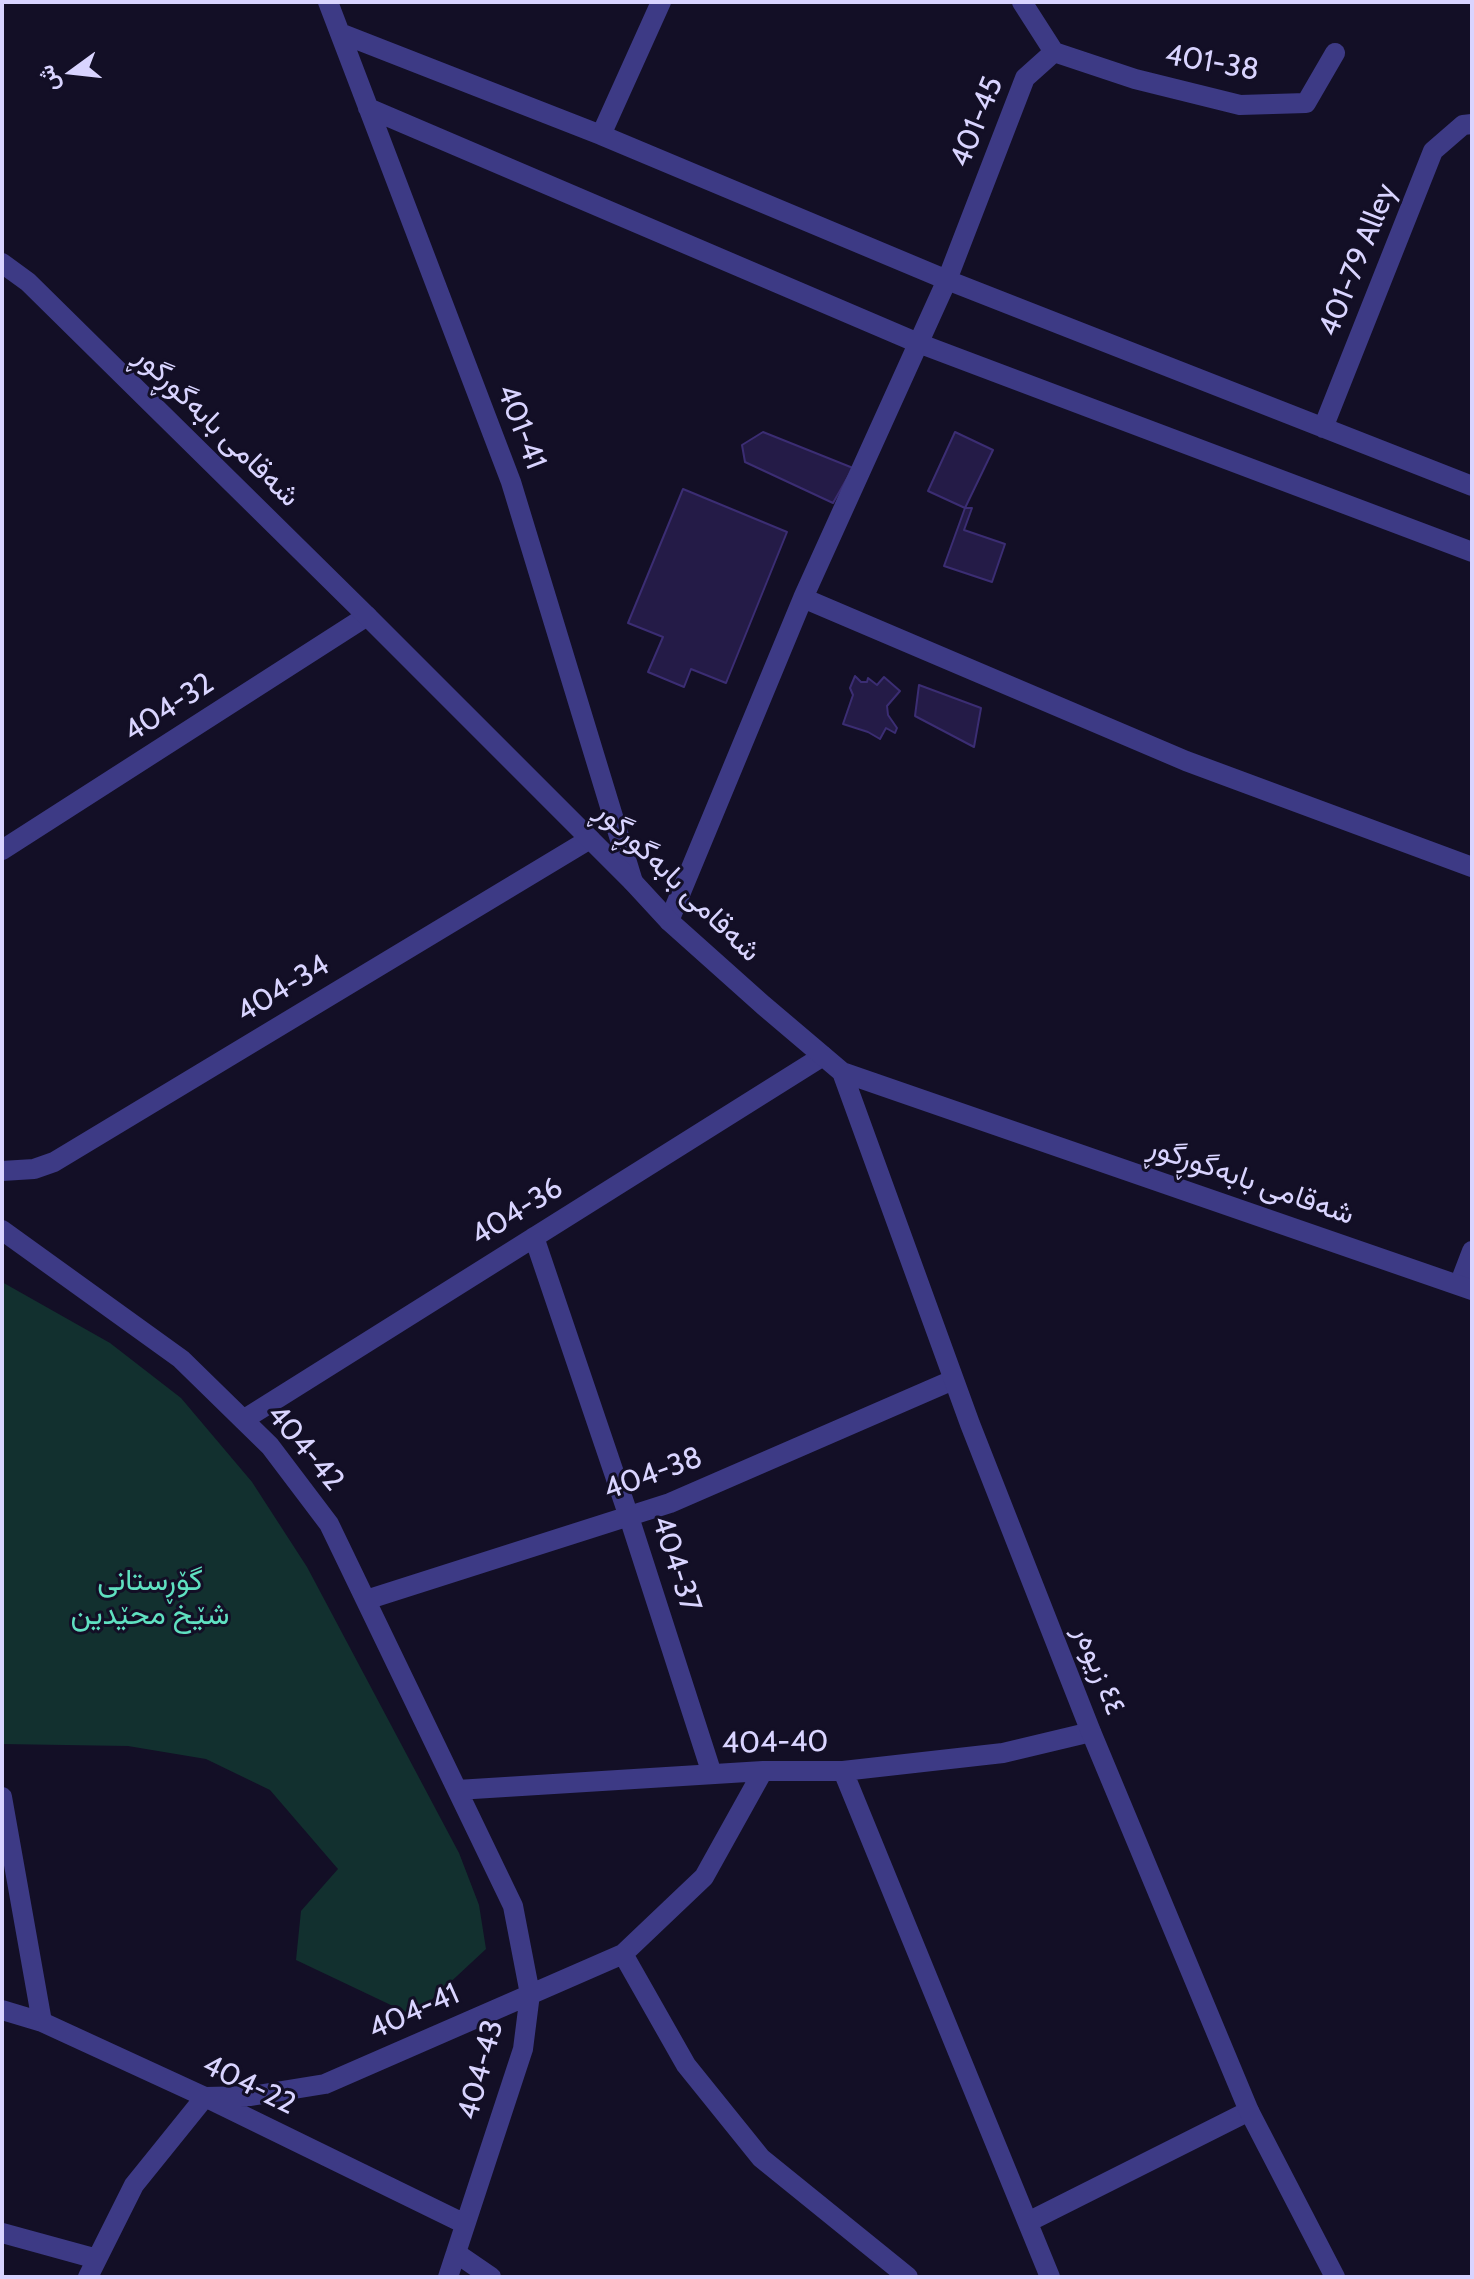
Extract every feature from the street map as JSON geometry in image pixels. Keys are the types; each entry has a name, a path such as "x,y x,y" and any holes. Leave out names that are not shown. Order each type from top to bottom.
{"street":[{"name":"401-41","path":"328,2 511,482 633,882"},
{"path":"601,135 661,2"},
{"path":"1022,2 1054,52"},
{"path":"340,33 601,135 947,280 1472,486"},
{"name":"401-38","path":"1054,52 1135,79 1240,105 1306,103 1335,53"},
{"name":"401-45","path":"669,921 803,598 947,280 1025,78 1054,52"},
{"path":"368,108 918,343 1472,552"},
{"name":"401-79 Alley","path":"1323,428 1433,151 1467,124"},
{"name":"شەقامی بابەگوڕگوڕ","path":"2,263 28,282 367,616 669,921 842,1072 1465,1287"},
{"path":"803,598 1186,761 1472,867"},
{"name":"404-32","path":"2,850 367,616"},
{"name":"404-34","path":"2,1171 34,1169 54,1162 590,839"},
{"name":"404-36","path":"243,1420 823,1056"},
{"name":"٤٤ زیوەر","path":"842,1072 953,1380 1091,1732 1249,2111 1335,2277"},
{"name":"404-42","path":"2,1230 181,1359 270,1446 329,1524 457,1790"},
{"name":"404-37","path":"534,1237 712,1774"},
{"path":"1465,1287 1472,1251"},
{"name":"404-38","path":"366,1600 670,1503 953,1380"},
{"name":"404-40","path":"457,1790 763,1771 843,1771 1003,1753 1091,1732"},
{"name":"404-41","path":"205,2097 251,2096 325,2084 623,1954 704,1877 763,1771"},
{"path":"843,1771 1050,2277"},
{"name":"404-43","path":"448,2277 523,2049 530,1994 513,1906 457,1790"},
{"path":"2,1797 42,2022"},
{"path":"623,1954 686,2065 761,2158 908,2277"},
{"name":"404-22","path":"2,2010 42,2022 205,2097 465,2224"},
{"path":"2,2233 92,2268 134,2185 205,2097"},
{"path":"1028,2222 1249,2111"},
{"path":"456,2253 491,2277"}],"green space":[{"name":"گۆڕستانی شێخ محێدین","path":"2,1282 110,1343 181,1398 252,1482 307,1567 459,1853 479,1905 486,1949 414,2016 296,1960 301,1911 338,1869 270,1790 206,1759 128,1746 2,1744"}],"building":[{"path":"763,432 853,468 833,503 745,462 742,445"},
{"path":"955,432 993,450 965,508 928,491"},
{"path":"683,489 787,532 726,683 691,669 684,687 648,672 663,637 628,623"},
{"path":"965,508 972,508 964,530 1005,544 992,582 944,566"},
{"path":"855,676 861,682 867,682 868,678 877,685 884,677 900,691 887,706 888,715 897,728 895,733 886,728 880,739 843,724 853,695 850,688"},
{"path":"919,685 981,708 974,747 915,716"}]}
